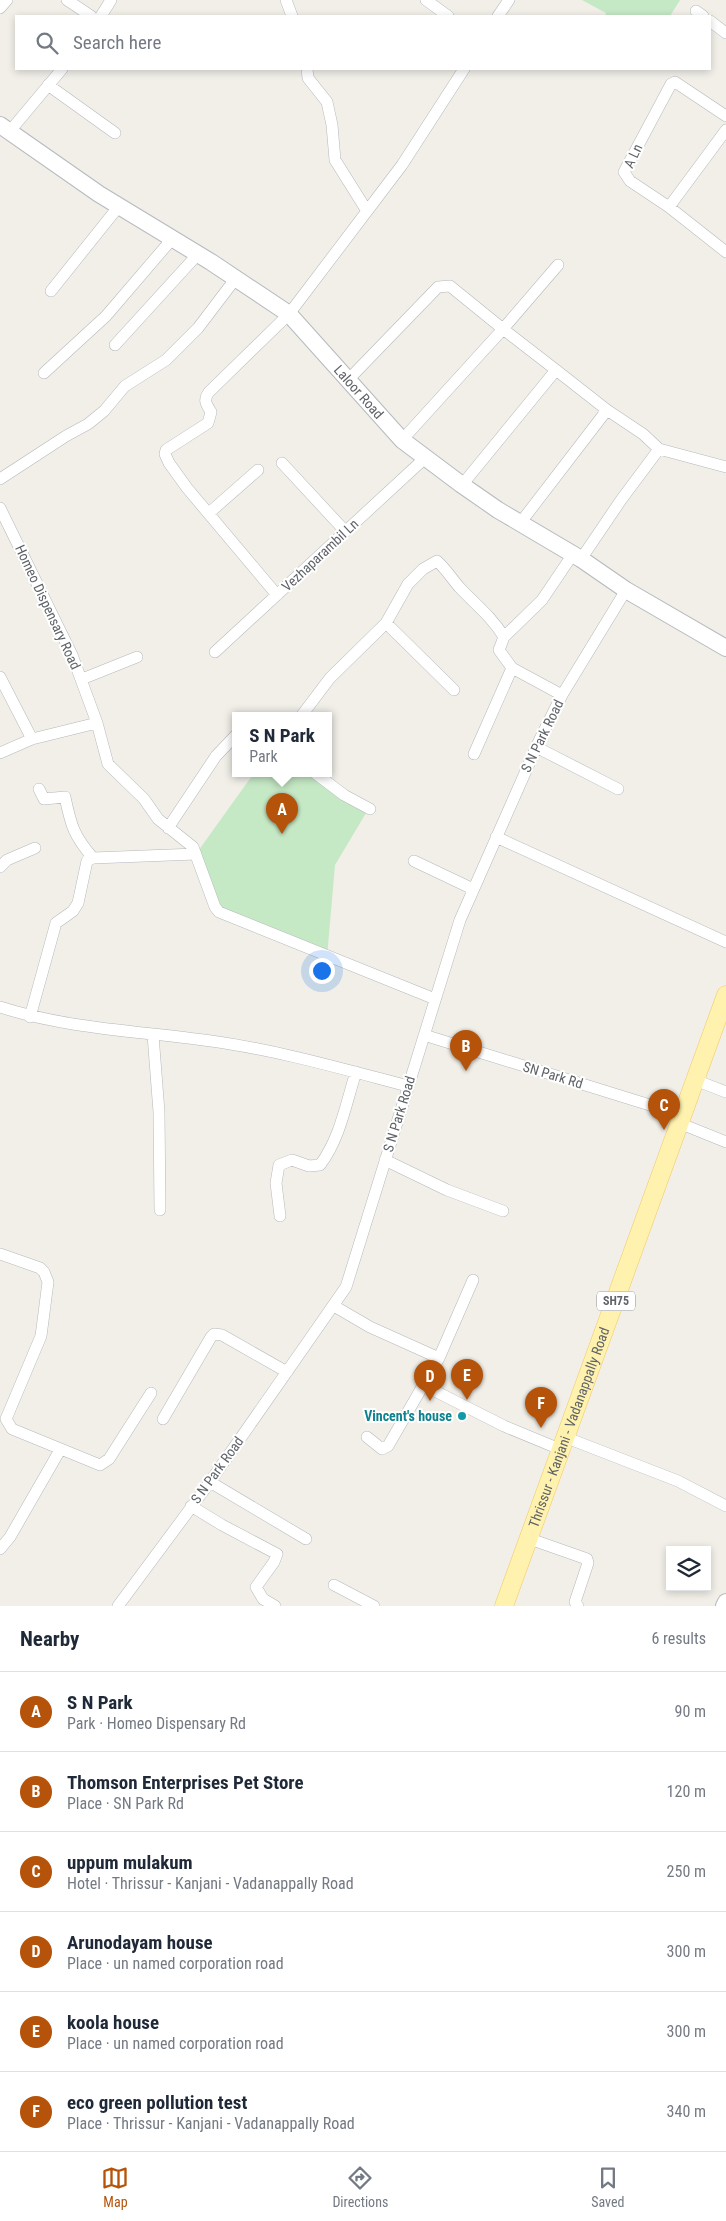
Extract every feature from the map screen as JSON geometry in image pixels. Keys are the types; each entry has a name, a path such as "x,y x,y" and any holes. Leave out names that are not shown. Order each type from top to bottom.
{"main road":[{"name":"Thrissur - Kanjani - Vadanappally Road","path":"504,1606 695,1080 725,1004"}],"street":[{"path":"0,8 7,0"},
{"path":"67,0 90,15"},
{"path":"102,15 111,0"},
{"path":"286,0 292,15"},
{"path":"426,0 447,15"},
{"path":"499,15 509,0"},
{"path":"711,22 726,32"},
{"path":"3,127 48,85 61,70"},
{"path":"307,70 308,78 327,102 332,125 335,160 367,211"},
{"path":"277,595 169,463 165,454 166,450 208,422 211,412 205,403 205,397 289,314 402,165 463,70"},
{"name":"A Ln","path":"725,249 669,207 630,181 624,172 671,84 675,82 683,86 726,116"},
{"path":"48,85 115,133"},
{"name":"Laloor Road","path":"3,127 99,194 198,254 289,314 402,440 462,485 498,510 521,522 626,590 726,648"},
{"path":"669,207 726,130"},
{"path":"51,291 119,206"},
{"path":"44,373 106,316 172,239"},
{"path":"114,345 198,254"},
{"path":"402,440 504,329 558,265"},
{"path":"0,479 88,424 104,411 125,386 166,360 198,328 236,278"},
{"path":"348,380 438,287 450,286 606,410 643,434 659,449 726,467"},
{"path":"462,485 556,370"},
{"path":"521,522 606,410"},
{"path":"562,696 512,668 499,650 504,637 542,600 659,449"},
{"name":"Vezhaparambil Ln","path":"215,652 425,458"},
{"path":"282,463 345,531"},
{"path":"209,513 258,470"},
{"name":"Homeo Dispensary Road","path":"0,508 56,620 82,679 108,764 144,799 158,819 193,847 196,854"},
{"path":"304,712 330,678 386,623 408,584 423,569 437,561 494,620 504,637"},
{"name":"S N Park Road","path":"118,1606 210,1482 346,1287 460,920 536,747 562,696 626,590"},
{"path":"386,623 454,690"},
{"path":"82,679 137,657"},
{"path":"474,754 512,668"},
{"path":"0,677 32,739"},
{"path":"0,753 32,739 97,723"},
{"path":"168,828 216,756 232,739"},
{"path":"536,747 618,789"},
{"path":"319,777 344,795 370,809"},
{"path":"39,789 44,799 64,798 71,824 78,840 93,858"},
{"path":"496,837 726,942"},
{"path":"0,867 7,860 34,848"},
{"path":"30,1017 56,923 72,911 78,903 85,867 88,861 93,858 196,854 215,907 226,917 435,999"},
{"path":"414,861 474,889"},
{"path":"0,1008 30,1017 72,1025 211,1041 269,1052 408,1086"},
{"path":"153,1035 159,1112 160,1210"},
{"name":"SN Park Rd","path":"424,1035 681,1119 726,1142"},
{"path":"280,1216 276,1183 279,1165 292,1160 309,1166 320,1165 328,1155 336,1136 356,1072"},
{"path":"695,1080 726,1092"},
{"path":"385,1160 447,1190 504,1211"},
{"path":"0,1254 40,1268 48,1282 41,1336 6,1419 12,1429 100,1465 109,1459 151,1393"},
{"path":"367,1437 379,1447 385,1448 439,1358 473,1280"},
{"path":"334,1306 361,1323 439,1358"},
{"path":"163,1418 214,1334 222,1335 288,1372"},
{"path":"423,1385 497,1422 678,1481 726,1506"},
{"path":"0,1550 10,1537 60,1450"},
{"path":"210,1482 306,1539"},
{"path":"191,1506 277,1554 274,1562 256,1587 263,1599 275,1606"},
{"path":"530,1538 587,1559 588,1563 575,1602 578,1606"},
{"path":"334,1584 374,1606"},
{"path":"724,1606 726,1602"}],"green space":[{"path":"582,0 680,0 671,15 605,15 606,13"},
{"path":"251,777 316,777 366,813 335,865 327,957 219,912 196,854"}],"place":[{"name":"S N Park","path":"282,834"},
{"name":"Thomson Enterprises Pet Store","path":"466,1071"},
{"name":"uppum mulakum","path":"664,1130"},
{"name":"koola house","path":"467,1400"},
{"name":"Arunodayam house","path":"430,1401"},
{"name":"Vincent's house","path":"462,1416"},
{"name":"eco green pollution test","path":"541,1428"}]}
